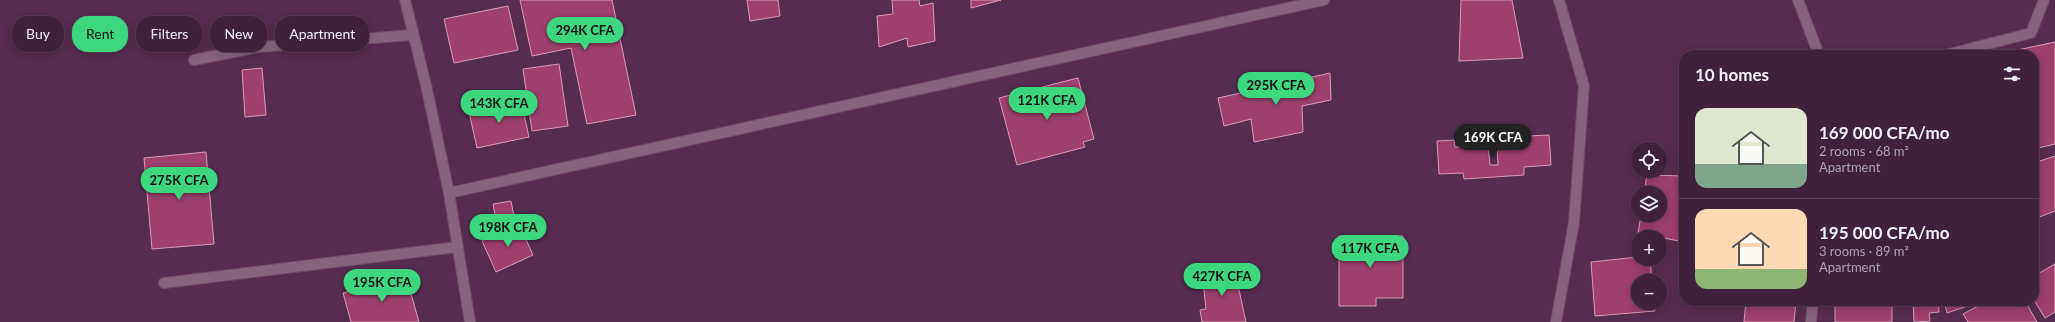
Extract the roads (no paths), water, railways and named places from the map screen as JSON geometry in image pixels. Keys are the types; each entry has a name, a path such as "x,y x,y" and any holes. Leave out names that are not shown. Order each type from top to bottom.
{"street":[{"path":"404,0 426,85 449,193 470,322"},
{"path":"449,193 1324,0"},
{"path":"1556,322 1574,222 1584,86 1559,0"},
{"path":"1798,0 1817,50"},
{"path":"1965,50 2031,33 2044,0"},
{"path":"194,60 259,47 412,35"},
{"path":"164,283 457,247"},
{"path":"1811,322 1812,306"}]}
